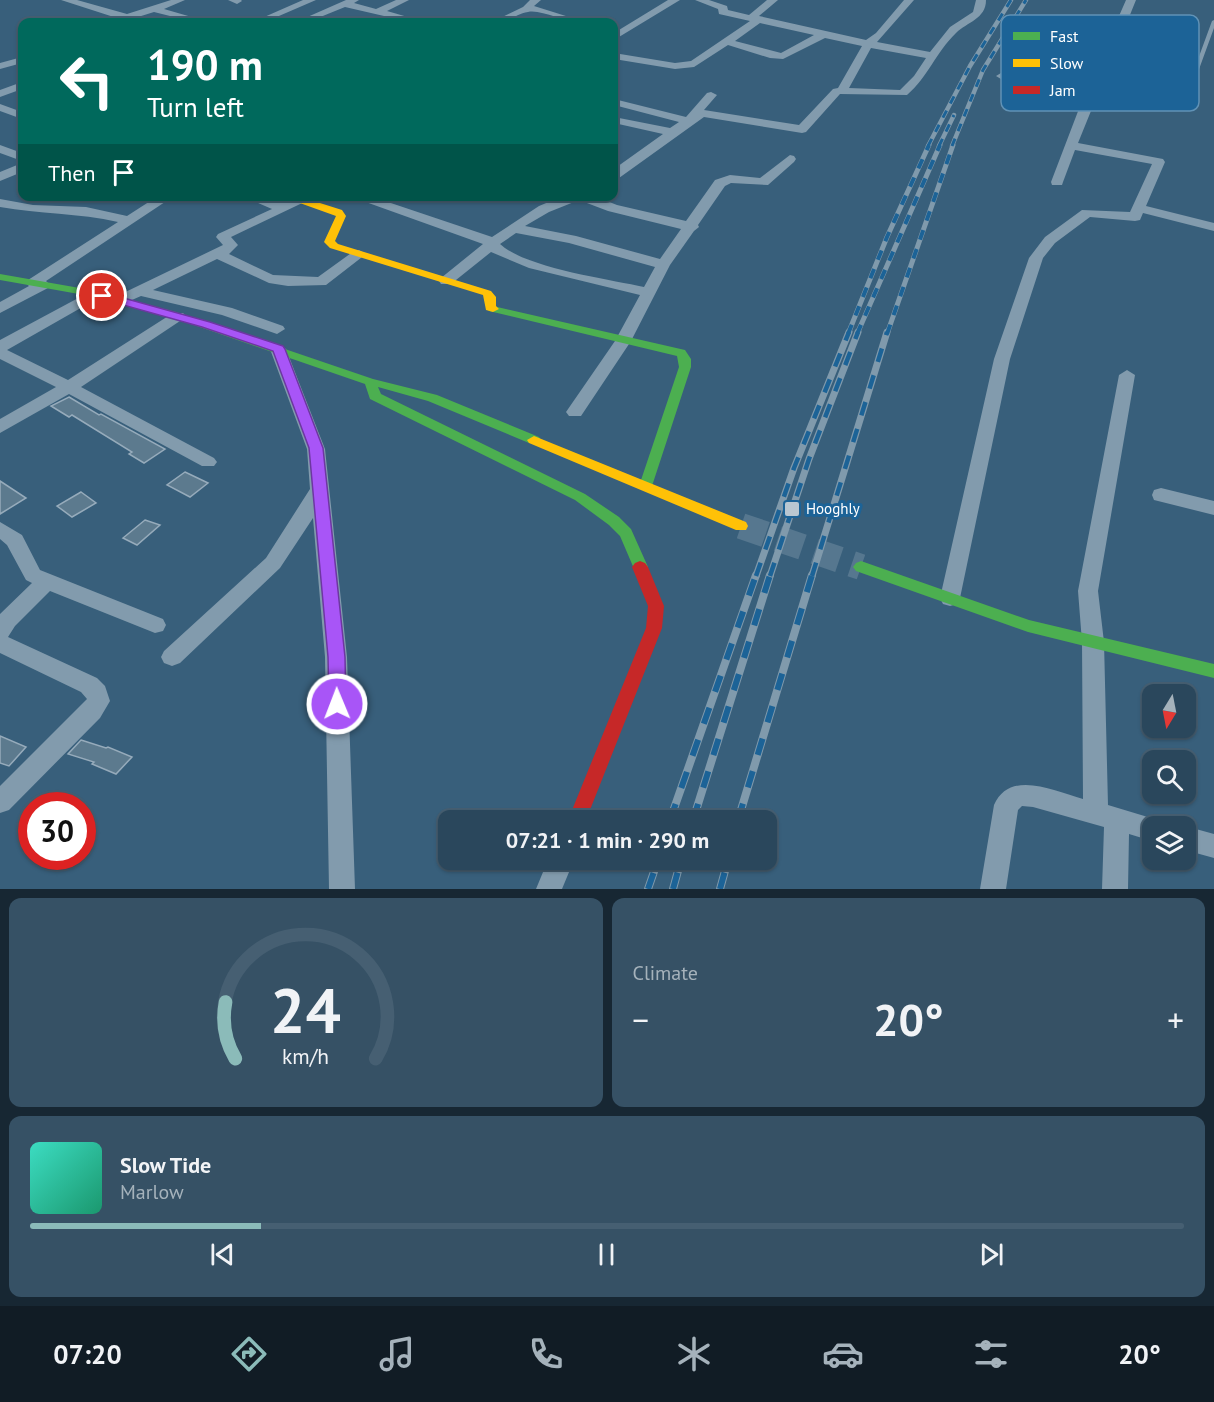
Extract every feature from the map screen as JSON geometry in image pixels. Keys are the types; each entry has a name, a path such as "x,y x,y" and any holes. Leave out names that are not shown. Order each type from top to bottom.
{"street":[{"path":"73,1 126,18 154,4 166,5 180,0"},
{"path":"268,18 311,0"},
{"path":"312,18 354,0"},
{"path":"618,35 675,0"},
{"path":"700,0 724,8"},
{"path":"735,0 722,12 934,56"},
{"path":"618,57 685,66 700,62 729,42 773,0"},
{"path":"842,90 868,44 880,34 909,0"},
{"path":"618,172 671,132 702,113 802,129 834,94 842,90 903,93 954,29 978,14 981,0"},
{"path":"1124,15 1131,0"},
{"path":"377,12 398,1"},
{"path":"154,4 193,18"},
{"path":"344,4 400,18"},
{"path":"506,18 533,4 570,18"},
{"path":"510,16 518,18"},
{"path":"729,42 774,56 783,56 824,34"},
{"path":"0,66 18,61"},
{"path":"0,94 18,87"},
{"path":"689,120 711,95"},
{"path":"618,103 689,120"},
{"path":"0,107 18,114"},
{"path":"1056,182 1084,111"},
{"path":"618,121 671,132"},
{"path":"950,597 1002,359 1036,258 1050,240 1087,213 1136,217 1159,162 1071,145"},
{"path":"0,149 18,156"},
{"path":"618,157 632,160"},
{"path":"574,412 623,340 663,265 723,180 763,182 790,159"},
{"path":"0,177 18,169"},
{"path":"0,308 160,201"},
{"path":"263,201 283,208"},
{"path":"120,300 218,254 231,245 223,237 224,235 299,201"},
{"path":"313,201 338,212 342,219 330,236 329,242 334,246 487,293 490,297 490,308 497,311 681,353 686,359 646,486"},
{"path":"369,201 494,244 500,252 537,265 649,292"},
{"path":"447,280 514,228 561,201"},
{"path":"596,201 692,227"},
{"path":"0,203 33,209 86,210 130,221"},
{"path":"1138,210 1142,209 1214,226"},
{"path":"514,228 571,239 663,265"},
{"path":"218,254 269,279 288,282 304,280 321,282 359,254"},
{"path":"0,277 95,294 278,339"},
{"path":"139,291 227,311 278,339 370,382 391,385 477,416 741,526"},
{"path":"0,347 95,294"},
{"path":"0,427 69,387 178,316"},
{"path":"278,339 316,448 336,657 342,889"},
{"path":"0,353 69,387 208,462"},
{"path":"1115,889 1088,591 1127,375"},
{"path":"370,382 375,396 580,497 614,521 626,533 656,606 654,628 581,810"},
{"path":"172,657 273,563 293,535 320,489"},
{"path":"1161,495 1214,508"},
{"path":"2,533 15,540 33,576 155,626"},
{"path":"861,567 1028,626 1214,671"},
{"path":"0,631 7,620 47,581"},
{"path":"0,643 89,685 98,693 99,701 92,711 0,802"},
{"path":"993,889 1006,805 1017,795 1033,796 1142,826"},
{"path":"1196,841 1214,846"},
{"path":"549,889 557,870"}],"lane":[{"path":"1199,64 1214,21"}],"building":[{"path":"69,397 165,449 144,463 129,454 132,452 72,415 69,417 51,406"},
{"path":"185,472 208,483 190,497 167,485"},
{"path":"0,481 26,498 0,514"},
{"path":"81,492 96,503 72,517 57,506"},
{"path":"145,520 160,525 137,545 123,538"},
{"path":"0,736 26,747 9,766 0,763"},
{"path":"81,740 108,747 132,757 116,774 92,764 94,762 68,754"}],"tunnel":[{"path":"741,526 861,567"}],"railway":[{"path":"1002,15 1011,0"},
{"path":"1017,15 1026,0"},
{"path":"928,146 970,66 1001,16"},
{"path":"952,146 983,70 1001,41"},
{"path":"939,146 954,115"},
{"path":"848,334 887,237 929,145"},
{"path":"857,334 940,145"},
{"path":"887,334 953,145"},
{"path":"756,576 794,468 849,332"},
{"path":"770,576 809,459 858,332"},
{"path":"812,576 887,332"},
{"path":"674,810 756,575"},
{"path":"696,810 770,575"},
{"path":"741,810 812,575"},
{"path":"648,889 655,870"},
{"path":"673,889 678,870"},
{"path":"720,889 725,870"}],"traffic: fast":[{"path":"0,277 91,293 172,314 370,382 433,398 534,440"},
{"path":"493,309 681,353 685,359 685,367 646,486"},
{"path":"370,382 375,396 580,497 614,521 626,533 640,567"},
{"path":"861,567 1028,626 1214,671"}],"traffic: slow":[{"path":"304,201 338,212 341,216 329,242 334,246 487,293 490,297 490,308 493,309"},
{"path":"534,440 741,526"}],"traffic: jam":[{"path":"581,810 654,628 656,606 640,567"}],"place":[{"name":"Hooghly","path":"792,509"}],"route":[{"path":"102,296 206,324 278,349 316,448 336,657 337,704"}]}
